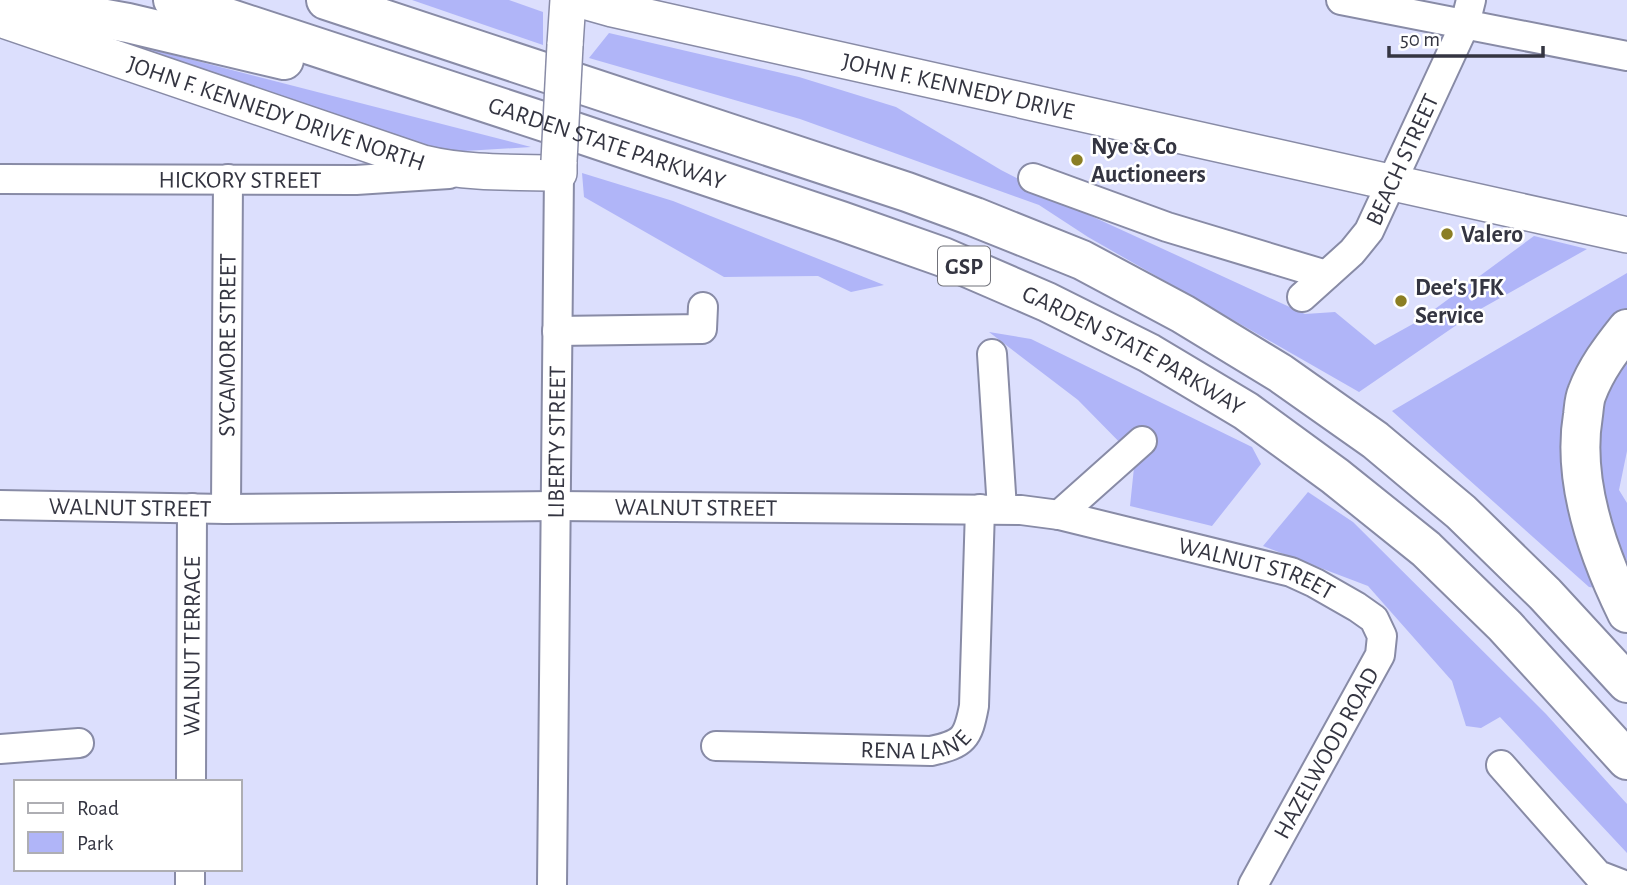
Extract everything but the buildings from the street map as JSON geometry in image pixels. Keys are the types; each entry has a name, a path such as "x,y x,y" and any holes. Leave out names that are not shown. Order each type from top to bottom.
{"highway":[{"path":"2,0 152,28 561,154"},
{"name":"GARDEN STATE PARKWAY","path":"173,0 561,154 841,221 943,257 1047,302 1149,353 1257,419 1335,476 1426,549 1505,626 1627,760"},
{"name":"GARDEN STATE PARKWAY","path":"326,0 906,192 1082,260 1183,314 1280,373 1375,440 1480,530 1545,594 1627,683"},
{"path":"365,0 588,86"},
{"path":"1627,329 1603,360 1586,395 1580,434 1581,475 1595,532 1627,613"}],"main road":[{"name":"LIBERTY STREET","path":"561,154 568,0"},
{"name":"JOHN F. KENNEDY DRIVE","path":"580,0 1627,234"},
{"name":"JOHN F. KENNEDY DRIVE NORTH","path":"0,19 405,158 442,168 481,172 561,154"}],"street":[{"path":"1341,0 1468,12 1627,57"},
{"name":"BEACH STREET","path":"1302,297 1352,252 1369,231 1468,12"},
{"name":"LIBERTY STREET","path":"552,885 561,154"},
{"name":"HICKORY STREET","path":"0,179 378,179 481,172"},
{"path":"1032,178 1167,228 1326,275"},
{"name":"SYCAMORE STREET","path":"226,509 228,179"},
{"path":"557,331 702,329 704,307"},
{"name":"RENA LANE","path":"716,746 931,751 949,747 962,739 970,726 974,706 991,509 992,354"},
{"path":"1059,515 1142,441"},
{"name":"WALNUT STREET","path":"0,505 226,509 555,506 1021,510 1059,515 1291,572 1315,583 1374,619"},
{"name":"WALNUT TERRACE","path":"191,780 192,508"},
{"name":"HAZELWOOD ROAD","path":"1254,885 1380,655 1382,636 1374,619"},
{"path":"0,749 79,743"},
{"path":"1501,765 1598,875 1624,885"}],"green space":[{"path":"412,0 509,0 543,12 543,45"},
{"path":"609,33 799,77 896,107 1001,170 1078,210 1305,314 1335,312 1375,345 1420,320 1534,236 1587,249 1477,311 1359,392 1088,237 1039,205 800,119 589,58"},
{"path":"96,35 531,147 448,152"},
{"path":"582,173 673,201 884,285 851,292 818,276 724,277 584,197"},
{"path":"1627,273 1627,318 1575,392 1606,589 1589,587 1392,411"},
{"path":"989,332 1031,339 1252,447 1261,464 1212,526 1130,506 1135,458 1078,400"},
{"path":"1627,352 1627,451 1619,490 1627,503 1627,561 1616,541 1592,454 1603,392"},
{"path":"1308,492 1353,522 1546,714 1627,804 1627,853 1500,717 1481,728 1466,726 1452,681 1368,586 1263,546"}],"place":[{"name":"Nye & Co Auctioneers","path":"1077,160"},
{"name":"Valero","path":"1447,234"},
{"name":"Dee's JFK Service","path":"1401,301"}]}
